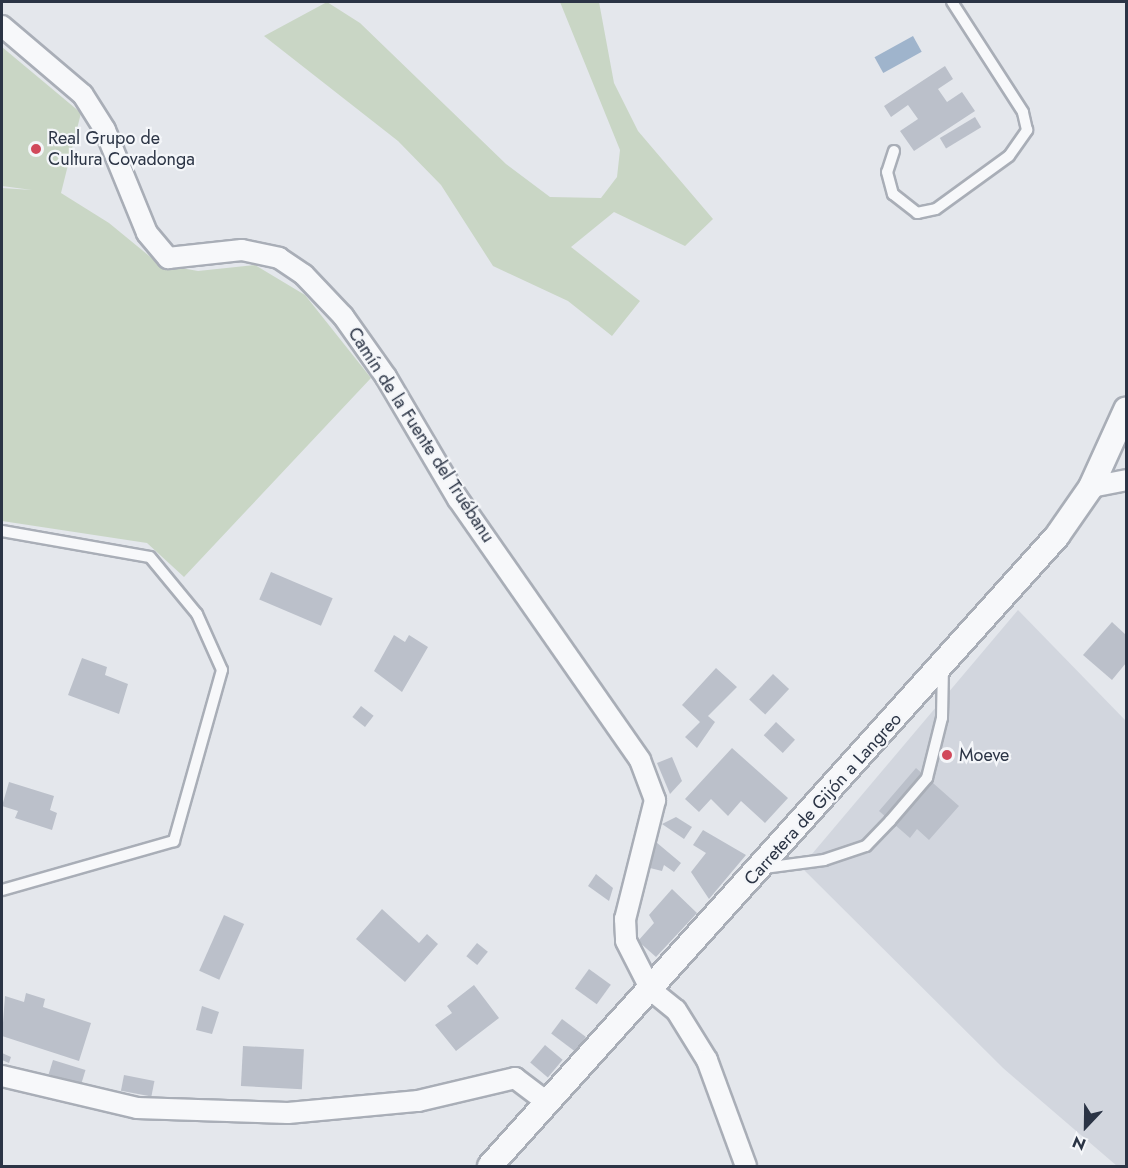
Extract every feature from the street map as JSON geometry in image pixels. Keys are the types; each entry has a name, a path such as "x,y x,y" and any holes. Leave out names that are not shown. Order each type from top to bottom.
{"street":[{"name":"Camín de la Fuente del Truébanu","path":"2,26 83,95 105,130 147,233 168,258 242,250 279,258 304,275 343,316 386,377 458,499 647,776 655,800 625,919 626,941 651,990"},
{"name":"Carretera de Gijón a Langreo","path":"490,1167 1057,536 1091,488 1126,410"},
{"path":"1091,488 1126,480"},
{"path":"651,990 676,1010 707,1060 746,1167"},
{"path":"2,1076 137,1108 288,1113 418,1101 515,1078 548,1103"}],"lane":[{"path":"894,151 887,172 893,194 917,213 936,209 1009,156 1027,130 1023,112 952,2"},
{"path":"2,531 150,557 197,614 222,670 174,841 2,890"},
{"path":"760,868 824,860 866,846 890,821 927,778 942,718 943,664"}],"shaded area":[{"path":"1018,610 1126,721 1126,1166 1117,1166 1003,1068 801,867"}],"green space":[{"path":"327,2 360,23 506,164 550,197 601,198 617,177 620,150 560,2 599,2 614,83 638,131 713,219 685,246 614,212 571,247 640,301 612,336 568,301 493,266 441,185 398,141 264,36"},
{"path":"2,47 81,113 61,193 109,223 159,264 198,271 255,265 305,295 371,378 184,577 147,543 2,521 2,188 32,190 2,186"}],"water":[{"path":"913,36 922,52 883,73 875,57"}],"building":[{"path":"945,66 953,79 938,89 947,102 962,92 975,111 914,151 900,131 918,119 908,105 891,117 884,106"},
{"path":"975,117 981,127 946,148 940,138"},
{"path":"271,572 333,598 321,626 259,600"},
{"path":"1112,622 1126,635 1126,663 1112,680 1083,655"},
{"path":"394,635 405,642 409,635 428,647 402,692 374,671"},
{"path":"82,658 107,667 105,675 128,684 119,714 68,695"},
{"path":"716,668 737,687 708,716 715,722 697,748 685,737 700,722 682,705"},
{"path":"773,674 789,689 765,715 749,700"},
{"path":"361,706 374,716 365,727 352,717"},
{"path":"776,722 795,740 783,753 764,735"},
{"path":"732,748 788,798 765,823 741,801 728,816 711,799 699,812 685,799"},
{"path":"672,757 682,781 670,794 657,763"},
{"path":"916,768 959,806 929,840 917,829 910,838 879,811"},
{"path":"9,782 54,796 50,810 57,813 52,830 15,818 18,811 2,806"},
{"path":"676,817 692,827 684,839 662,824"},
{"path":"703,830 746,855 709,899 691,872 706,853 693,845"},
{"path":"656,842 681,863 674,872 664,865 662,871 650,868"},
{"path":"596,874 613,888 609,901 588,886"},
{"path":"672,889 697,913 656,957 638,941 654,923 649,915"},
{"path":"382,909 419,943 427,934 438,944 405,982 356,939"},
{"path":"224,915 244,924 219,980 199,971"},
{"path":"477,943 488,952 477,965 466,956"},
{"path":"589,969 611,985 597,1004 575,988"},
{"path":"474,985 499,1018 456,1051 435,1025 452,1013 447,1006"},
{"path":"26,993 45,999 43,1007 91,1023 79,1061 2,1036 5,996 24,1002"},
{"path":"202,1006 219,1012 212,1034 196,1030"},
{"path":"562,1019 586,1037 575,1051 551,1033"},
{"path":"545,1045 563,1060 548,1077 530,1063"},
{"path":"243,1046 304,1049 302,1089 241,1086"},
{"path":"2,1053 11,1057 9,1063 2,1060"},
{"path":"53,1060 86,1070 81,1084 49,1074"},
{"path":"124,1075 154,1081 151,1097 121,1091"}],"place":[{"name":"Real Grupo de Cultura Covadonga","path":"36,149"},
{"name":"Moeve","path":"947,755"}]}
